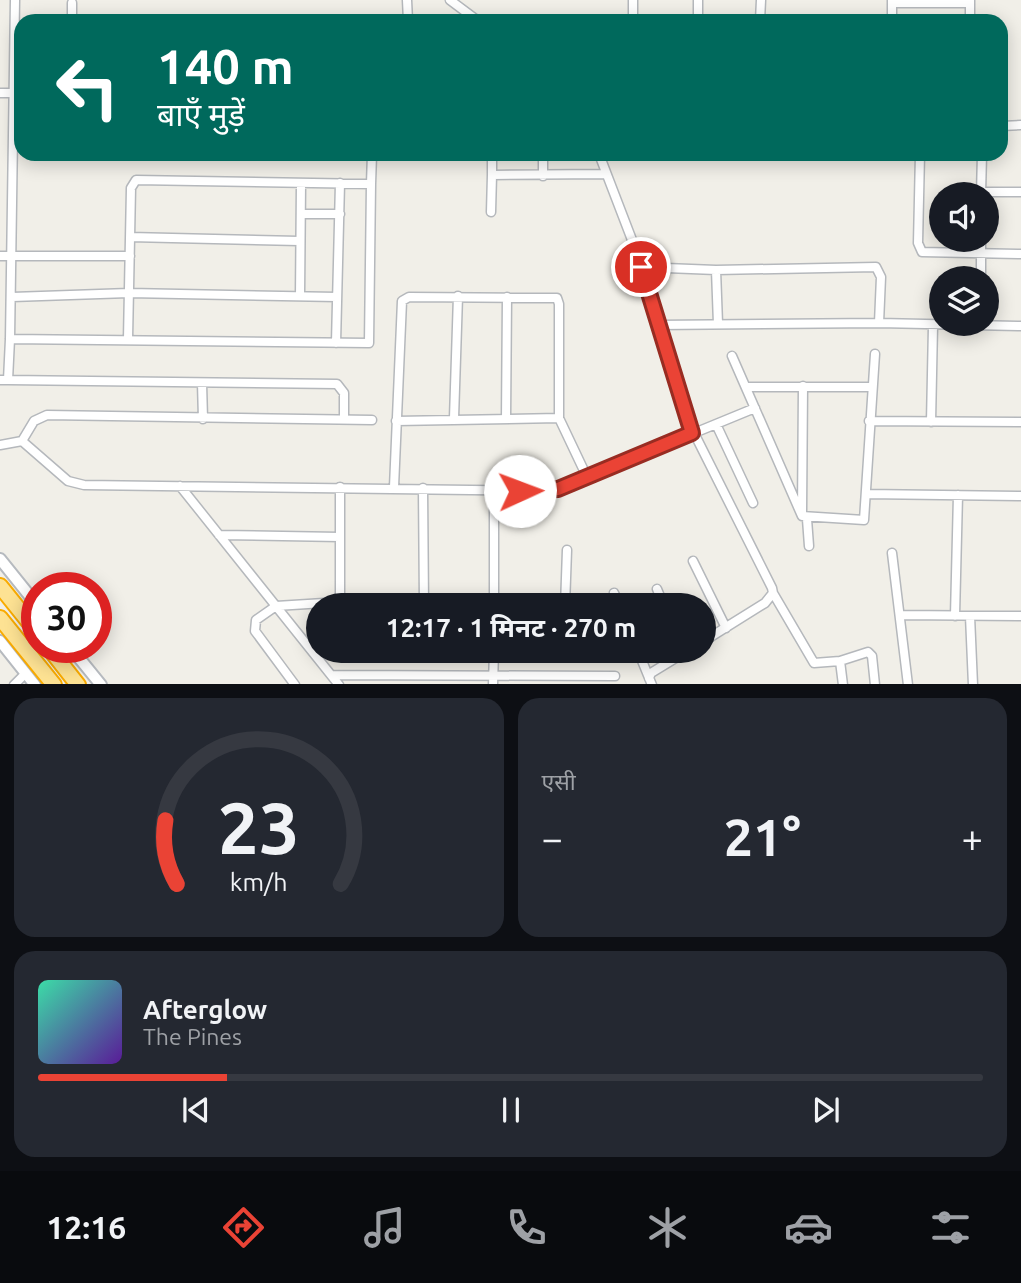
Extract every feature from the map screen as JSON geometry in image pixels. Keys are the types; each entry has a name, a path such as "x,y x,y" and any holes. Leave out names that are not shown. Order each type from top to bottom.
{"highway":[{"path":"0,586 21,612"},
{"path":"0,618 54,684"},
{"path":"61,663 78,684"}],"main road":[{"path":"0,559 21,585"},
{"path":"0,640 35,684"},
{"path":"84,663 101,684"}],"street":[{"path":"450,0 469,14"},
{"path":"892,2 970,1"},
{"path":"72,3 72,14"},
{"path":"15,161 10,339 4,380 337,384 344,393 344,419"},
{"path":"10,339 369,343 372,161"},
{"path":"491,212 492,161"},
{"path":"542,161 543,176"},
{"path":"601,161 641,267 692,433 773,593 814,663 840,661 869,653 875,684"},
{"path":"920,161 919,249 929,254 1021,254"},
{"path":"981,182 982,161"},
{"path":"492,175 606,174"},
{"path":"128,340 131,188 136,180 371,184"},
{"path":"336,343 340,183"},
{"path":"300,296 301,184"},
{"path":"999,193 1021,192"},
{"path":"301,214 340,214"},
{"path":"130,237 299,241"},
{"path":"981,254 981,266"},
{"path":"0,256 130,256"},
{"path":"641,267 716,270 876,267 880,269 881,277 879,323"},
{"path":"716,270 718,324"},
{"path":"12,297 129,293 337,297"},
{"path":"454,418 458,296"},
{"path":"394,487 402,300 409,297 554,297 559,302 559,418 587,477"},
{"path":"506,419 507,297"},
{"path":"657,325 879,323 929,326"},
{"path":"999,325 1021,326"},
{"path":"931,422 933,336"},
{"path":"804,518 864,520 874,354"},
{"path":"732,356 804,518"},
{"path":"202,383 203,419"},
{"path":"803,386 804,518 809,546"},
{"path":"746,387 871,387"},
{"path":"0,445 22,441 75,484 545,491 587,477 755,408"},
{"path":"22,441 33,421 47,415 372,420"},
{"path":"396,421 559,418"},
{"path":"869,421 1021,422"},
{"path":"716,424 753,503"},
{"path":"180,486 339,684"},
{"path":"340,487 340,593"},
{"path":"423,488 424,593"},
{"path":"494,491 494,593"},
{"path":"866,494 1021,496"},
{"path":"955,616 958,495"},
{"path":"219,535 340,537"},
{"path":"565,593 567,550"},
{"path":"892,553 908,684"},
{"path":"693,561 726,628"},
{"path":"657,589 659,593"},
{"path":"716,634 765,603 773,593"},
{"path":"295,684 255,631 256,620 276,606 306,604"},
{"path":"900,615 1021,616"},
{"path":"970,616 973,684"},
{"path":"840,661 843,684"},
{"path":"643,663 651,681"},
{"path":"651,681 651,673 667,663"},
{"path":"14,684 26,673"},
{"path":"332,675 493,680 615,676"}],"route":[{"path":"520,491 558,489 692,433 641,267"}]}
